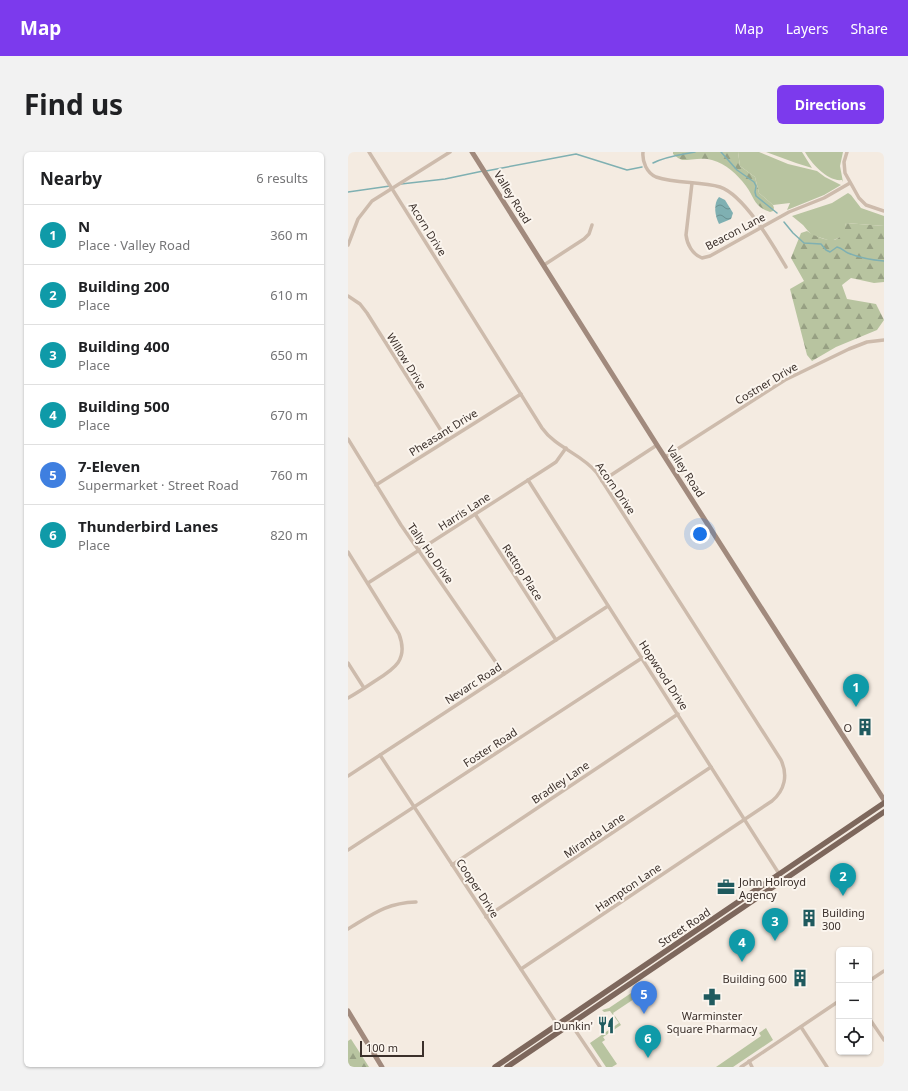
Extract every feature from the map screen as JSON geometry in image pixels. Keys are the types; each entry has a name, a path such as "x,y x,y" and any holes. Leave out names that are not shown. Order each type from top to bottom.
{"main road":[{"name":"Street Road","path":"495,1067 884,803"},
{"name":"Street Road","path":"508,1067 884,812"}],"street":[{"name":"Acorn Drive","path":"369,152 547,436 590,465 602,481 783,764 785,779 784,785 778,795 772,801 745,819"},
{"path":"348,245 350,234 368,205 378,197 450,152"},
{"name":"Valley Road","path":"472,152 884,800"},
{"path":"643,152 647,170 652,175 661,178 719,187 737,198 761,228 786,267"},
{"path":"847,152 844,161 844,170 850,183 862,202 884,211"},
{"name":"Beacon Lane","path":"692,183 686,235 692,251 702,258 710,256 789,212 834,194 850,183"},
{"path":"544,265 584,239 589,234 592,225"},
{"name":"Willow Drive","path":"348,296 360,304 447,440"},
{"name":"Costner Drive","path":"665,457 785,380 849,349 867,342 884,340"},
{"name":"Pheasant Drive","path":"376,485 521,394"},
{"name":"Tally Ho Drive","path":"348,439 401,525 504,674"},
{"path":"602,481 657,445"},
{"name":"Harris Lane","path":"368,583 556,462 566,448"},
{"name":"Hopwood Drive","path":"528,480 783,880"},
{"name":"Rettop Place","path":"476,514 556,640"},
{"path":"348,552 401,640 402,650 401,657 393,669 348,698"},
{"name":"Nevarc Road","path":"348,776 608,606"},
{"name":"Foster Road","path":"348,850 642,658"},
{"path":"348,663 364,688"},
{"name":"Bradley Lane","path":"452,865 678,714"},
{"name":"Cooper Drive","path":"380,755 562,1030"},
{"name":"Miranda Lane","path":"486,917 711,767"},
{"name":"Hampton Lane","path":"521,969 745,819"},
{"path":"348,929 386,907 401,902 416,902"},
{"path":"872,979 884,971"},
{"path":"741,1067 836,1003"},
{"path":"348,1011 382,1067"},
{"path":"567,1018 600,1067"},
{"path":"870,1019 884,1040"},
{"path":"801,1027 827,1067"},
{"path":"749,1062 752,1067"}],"green space":[{"path":"673,152 738,152 740,166 755,177 759,193 773,205 773,211 770,212 760,207 739,177 722,164 705,159 682,160 673,154"},
{"path":"738,152 759,152 788,164 817,171 841,185 824,195 787,210 790,203 773,205 759,193 755,177 740,166"},
{"path":"766,152 802,152 812,168 796,163"},
{"path":"805,152 843,152 840,166 843,182 842,180 831,178 820,171"},
{"path":"848,193 861,208 884,216 884,226 846,223 841,237 831,241 812,235 792,216 832,203"},
{"path":"846,223 884,226 884,282 874,283 851,278 842,285 847,299 876,304 884,320 877,330 836,347 812,361 807,355 790,289 804,281 791,258 801,233 807,231 821,238 835,240 843,233"},
{"path":"643,985 648,990 648,994 646,995 643,993 613,1013 621,1025 603,1037 605,1040 602,1042 617,1064 612,1067 606,1067 590,1043 619,1023 610,1011 604,1012 602,1010 609,1008"},
{"path":"766,1028 773,1040 733,1067 716,1067 761,1036 759,1033"},
{"path":"351,1039 369,1067 348,1067 348,1041"}],"water":[{"path":"719,197 725,200 733,213 731,219 719,224 715,210"}],"waterway":[{"path":"653,163 668,157 695,152"},
{"path":"721,152 737,170 754,182 756,186 756,196 777,213"},
{"path":"486,171 576,154 627,170 642,167"},
{"path":"401,184 445,179 483,171"},
{"path":"348,192 390,186"},
{"path":"784,222 804,243 821,244 830,252 837,247 857,256 884,261"}],"place":[{"name":"N","path":"856,707"},
{"name":"O","path":"865,727"},
{"name":"John Holroyd Agency","path":"726,887"},
{"name":"Building 200","path":"843,896"},
{"name":"Building 300","path":"809,918"},
{"name":"Building 400","path":"775,941"},
{"name":"Building 500","path":"742,962"},
{"name":"Building 600","path":"800,978"},
{"name":"Warminster Square Pharmacy","path":"712,997"},
{"name":"7-Eleven","path":"644,1014"},
{"name":"Dunkin'","path":"606,1025"},
{"name":"Thunderbird Lanes","path":"648,1058"}]}
